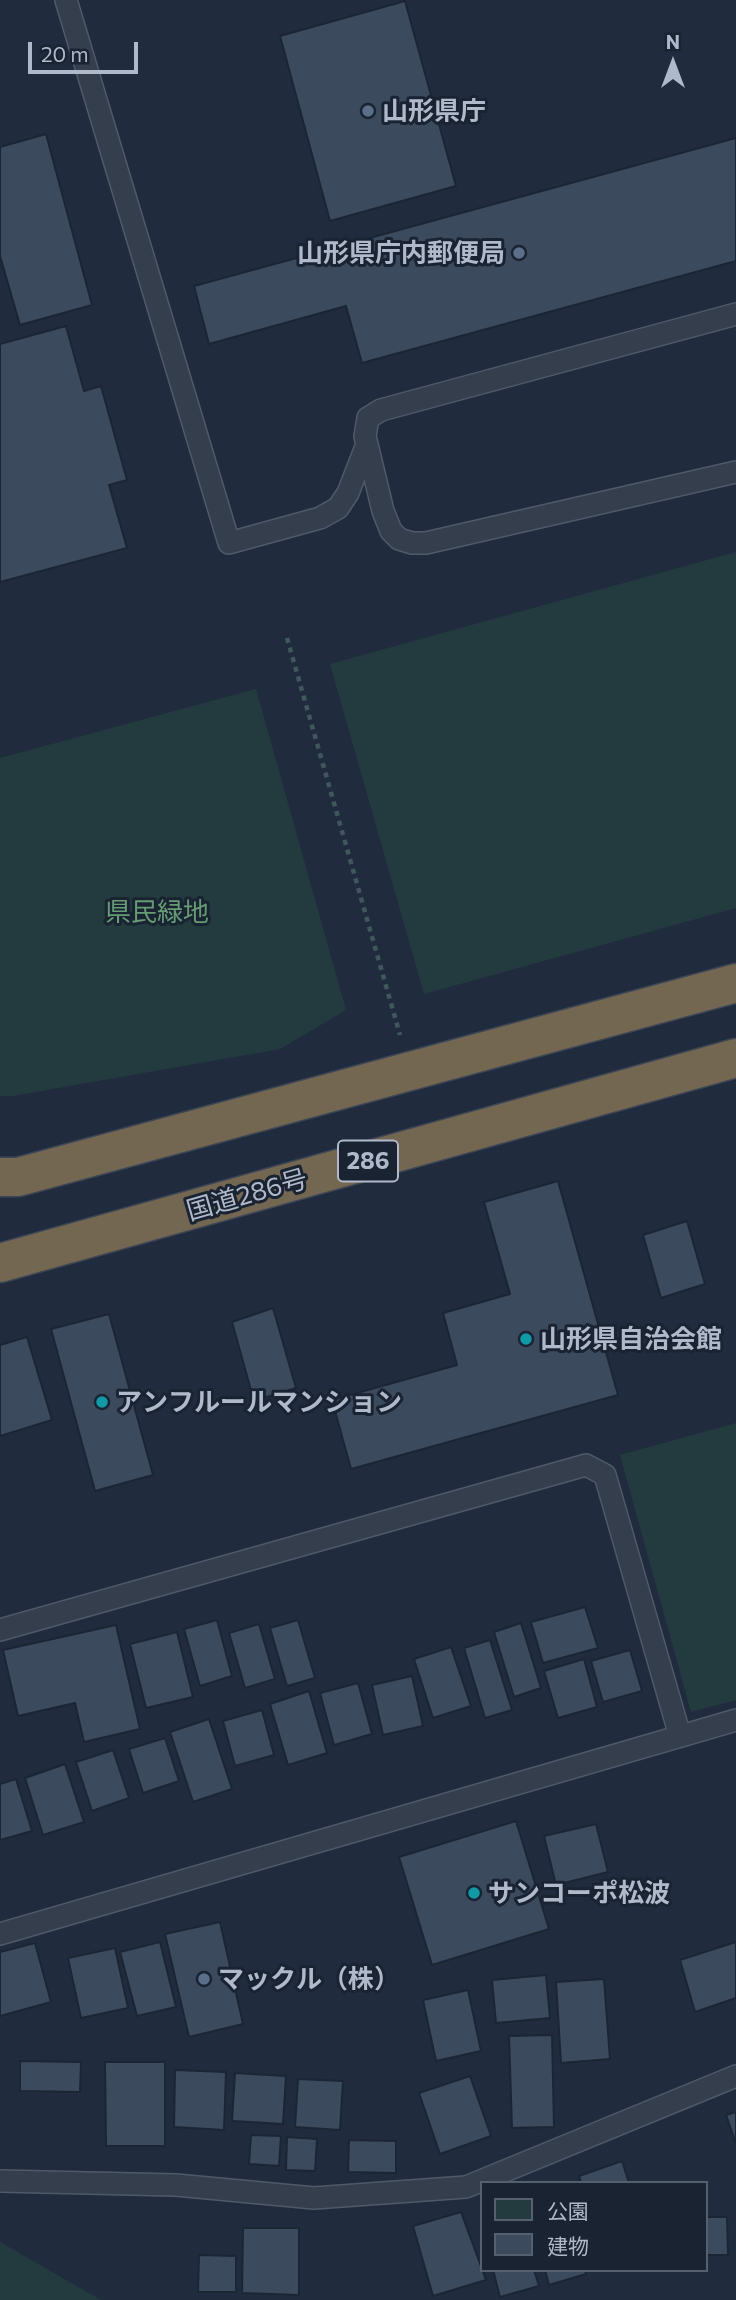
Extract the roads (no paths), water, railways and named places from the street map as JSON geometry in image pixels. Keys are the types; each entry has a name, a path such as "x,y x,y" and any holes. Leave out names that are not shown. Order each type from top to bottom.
{"highway":[{"path":"0,1177 18,1177 736,983"},
{"name":"国道286号","path":"0,1263 736,1058"}],"lane":[{"path":"66,0 229,543 320,518 338,508 348,493 367,443"},
{"path":"736,314 381,411 368,418 365,436 383,512 391,531 398,539 412,543 426,543 736,472"},
{"path":"0,1630 586,1465 605,1475 680,1736"},
{"path":"0,1934 736,1720"},
{"path":"481,2181 736,2076"},
{"path":"0,2181 176,2185 314,2198 466,2187 480,2181"}],"place":[{"name":"山形県庁","path":"368,111"},
{"name":"山形県庁内郵便局","path":"519,253"},
{"name":"山形県自治会館","path":"526,1339"},
{"name":"アンフルールマンション","path":"102,1402"},
{"name":"サンコーポ松波","path":"474,1893"},
{"name":"マックル（株）","path":"204,1979"}],"park label":[{"name":"県民緑地","path":"157,912"}]}
